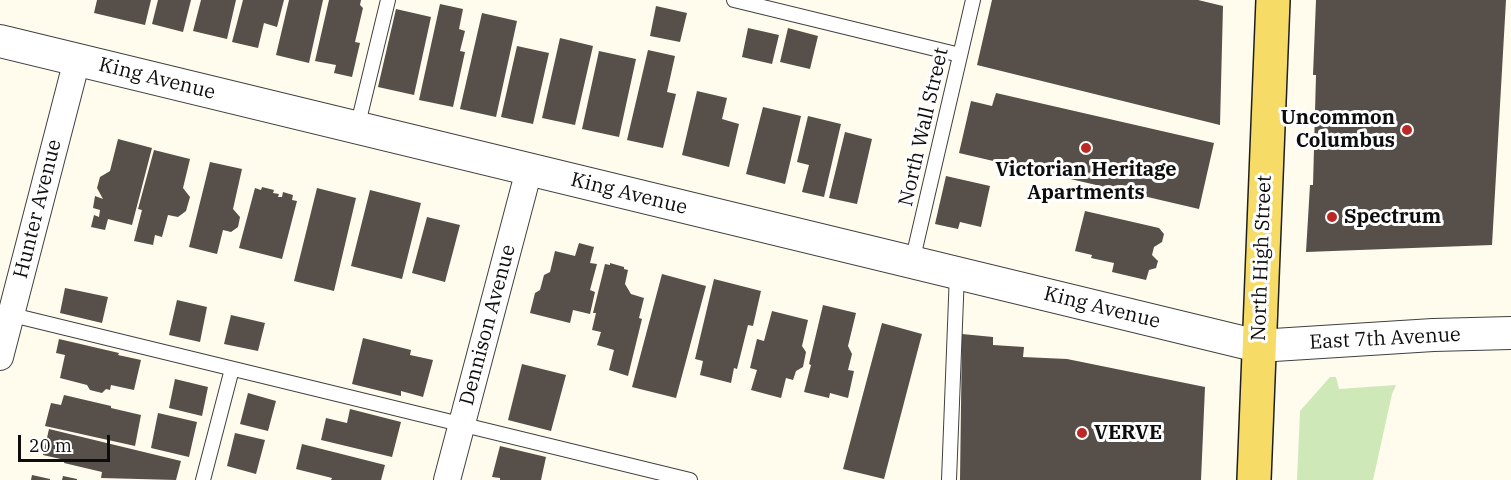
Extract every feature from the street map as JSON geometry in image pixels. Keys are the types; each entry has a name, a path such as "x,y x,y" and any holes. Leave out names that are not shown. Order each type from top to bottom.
{"main road":[{"name":"North High Street","path":"1254,480 1273,0"}],"street":[{"name":"King Avenue","path":"0,41 1258,346"},
{"name":"Hunter Avenue","path":"0,357 6,313 77,60"},
{"name":"Dennison Avenue","path":"447,480 529,170"},
{"name":"East 7th Avenue","path":"1258,346 1433,335 1511,333"}],"lane":[{"path":"357,128 388,0"},
{"path":"734,0 960,55"},
{"name":"North Wall Street","path":"912,262 973,0"},
{"path":"949,480 957,273"},
{"path":"6,313 690,480"},
{"path":"203,480 232,369"}],"green space":[{"path":"1330,377 1336,377 1339,389 1396,385 1373,480 1297,480 1300,411"}],"building":[{"path":"97,0 151,0 145,25 94,13"},
{"path":"158,0 191,0 183,32 152,24"},
{"path":"201,0 236,0 227,39 193,31"},
{"path":"243,0 284,0 277,27 264,23 258,48 232,42"},
{"path":"289,0 323,0 309,63 276,55"},
{"path":"329,0 361,0 360,5 363,8 355,42 360,43 352,77 334,73 336,65 315,61"},
{"path":"992,0 1198,0 1223,6 1220,125 977,65"},
{"name":"Uncommon Columbus","path":"1316,0 1506,0 1492,245 1306,252 1310,185 1313,185"},
{"path":"440,4 463,9 459,29 465,31 460,51 465,52 453,107 419,100"},
{"path":"656,6 687,13 680,42 650,36"},
{"path":"396,9 431,17 414,95 378,87"},
{"path":"482,13 517,21 496,117 460,109"},
{"path":"748,28 779,35 772,64 742,57"},
{"path":"788,28 818,36 810,69 780,62"},
{"path":"560,38 593,46 575,125 542,118"},
{"path":"517,46 549,53 533,124 501,117"},
{"path":"648,50 675,56 667,92 676,94 663,148 627,140"},
{"path":"599,51 636,59 619,137 582,129"},
{"path":"697,91 727,98 722,119 739,124 729,167 682,155"},
{"name":"Victorian Heritage Apartments","path":"996,93 1214,143 1199,209 959,153 971,101 992,106"},
{"path":"763,107 801,116 785,184 746,174"},
{"path":"808,116 841,124 824,197 802,192 809,165 797,162"},
{"path":"845,132 872,139 857,204 829,198"},
{"path":"118,139 152,148 132,225 108,219 105,230 91,227 94,215 99,217 100,210 93,208 95,196 103,199 97,188 100,177 110,171"},
{"path":"154,150 190,159 183,188 190,197 186,211 178,217 168,215 162,237 155,235 153,245 134,241 142,210 138,209"},
{"path":"210,162 242,169 233,209 240,217 238,227 231,232 223,230 217,254 189,247"},
{"path":"946,176 990,186 981,227 960,222 958,229 935,224"},
{"path":"262,187 274,190 273,193 279,194 278,197 282,197 283,192 293,195 292,200 297,201 282,259 239,248 255,188 261,190"},
{"path":"317,188 356,198 334,291 294,281"},
{"path":"370,190 421,203 402,279 351,266"},
{"path":"1085,211 1159,228 1164,234 1162,242 1154,247 1152,255 1158,261 1156,268 1149,270 1146,280 1112,272 1114,263 1091,258 1092,255 1075,251"},
{"path":"427,217 460,225 445,282 412,273"},
{"path":"579,243 594,247 590,263 597,264 590,290 595,292 590,314 573,310 570,323 530,313 535,293 540,290 544,275 550,272 555,251 575,256"},
{"path":"610,263 628,270 625,284 631,294 644,298 639,318 642,319 628,376 609,370 614,350 597,345 601,332 592,330 596,313 593,313 605,264 610,265"},
{"path":"662,274 706,286 676,398 632,387"},
{"path":"714,279 761,291 753,326 748,325 737,369 734,368 731,383 700,375 703,361 695,359"},
{"path":"65,288 108,297 102,323 60,313"},
{"path":"177,300 207,307 200,342 169,335"},
{"path":"823,305 856,313 848,346 852,354 848,370 854,371 848,398 830,393 829,398 804,392"},
{"path":"772,311 808,320 802,346 806,352 803,367 796,371 793,380 786,378 781,398 751,390 757,370 750,368 757,339 764,341"},
{"path":"231,315 265,323 258,351 224,344"},
{"path":"882,323 922,334 884,479 843,469"},
{"name":"VERVE","path":"962,334 993,337 993,345 1024,347 1023,357 1067,359 1205,387 1201,480 960,480"},
{"path":"363,338 411,350 410,355 433,360 423,397 401,391 401,396 352,384"},
{"path":"59,339 141,360 134,390 111,385 110,390 106,389 102,393 90,390 87,385 60,378 65,355 56,353"},
{"path":"522,364 566,375 551,431 508,420"},
{"path":"175,379 208,387 202,416 169,408"},
{"path":"248,393 276,401 268,431 240,424"},
{"path":"64,395 141,415 135,446 45,426 51,403 61,405"},
{"path":"350,409 401,422 392,457 321,440 326,418 347,423"},
{"path":"158,413 197,422 189,457 151,448"},
{"path":"49,429 181,461 176,480 101,478 102,472 64,463 65,460 43,455"},
{"path":"235,433 265,440 256,474 227,466"},
{"path":"302,444 385,465 381,480 331,480 332,478 296,469"},
{"path":"500,446 546,457 541,480 500,480 500,478 492,477"},
{"path":"32,475 50,479 50,480 31,480"},
{"path":"63,476 77,479 77,480 62,480"}],"place":[{"name":"Uncommon Columbus","path":"1407,130"},
{"name":"Victorian Heritage Apartments","path":"1086,148"},
{"name":"Spectrum","path":"1332,217"},
{"name":"VERVE","path":"1082,433"}]}
